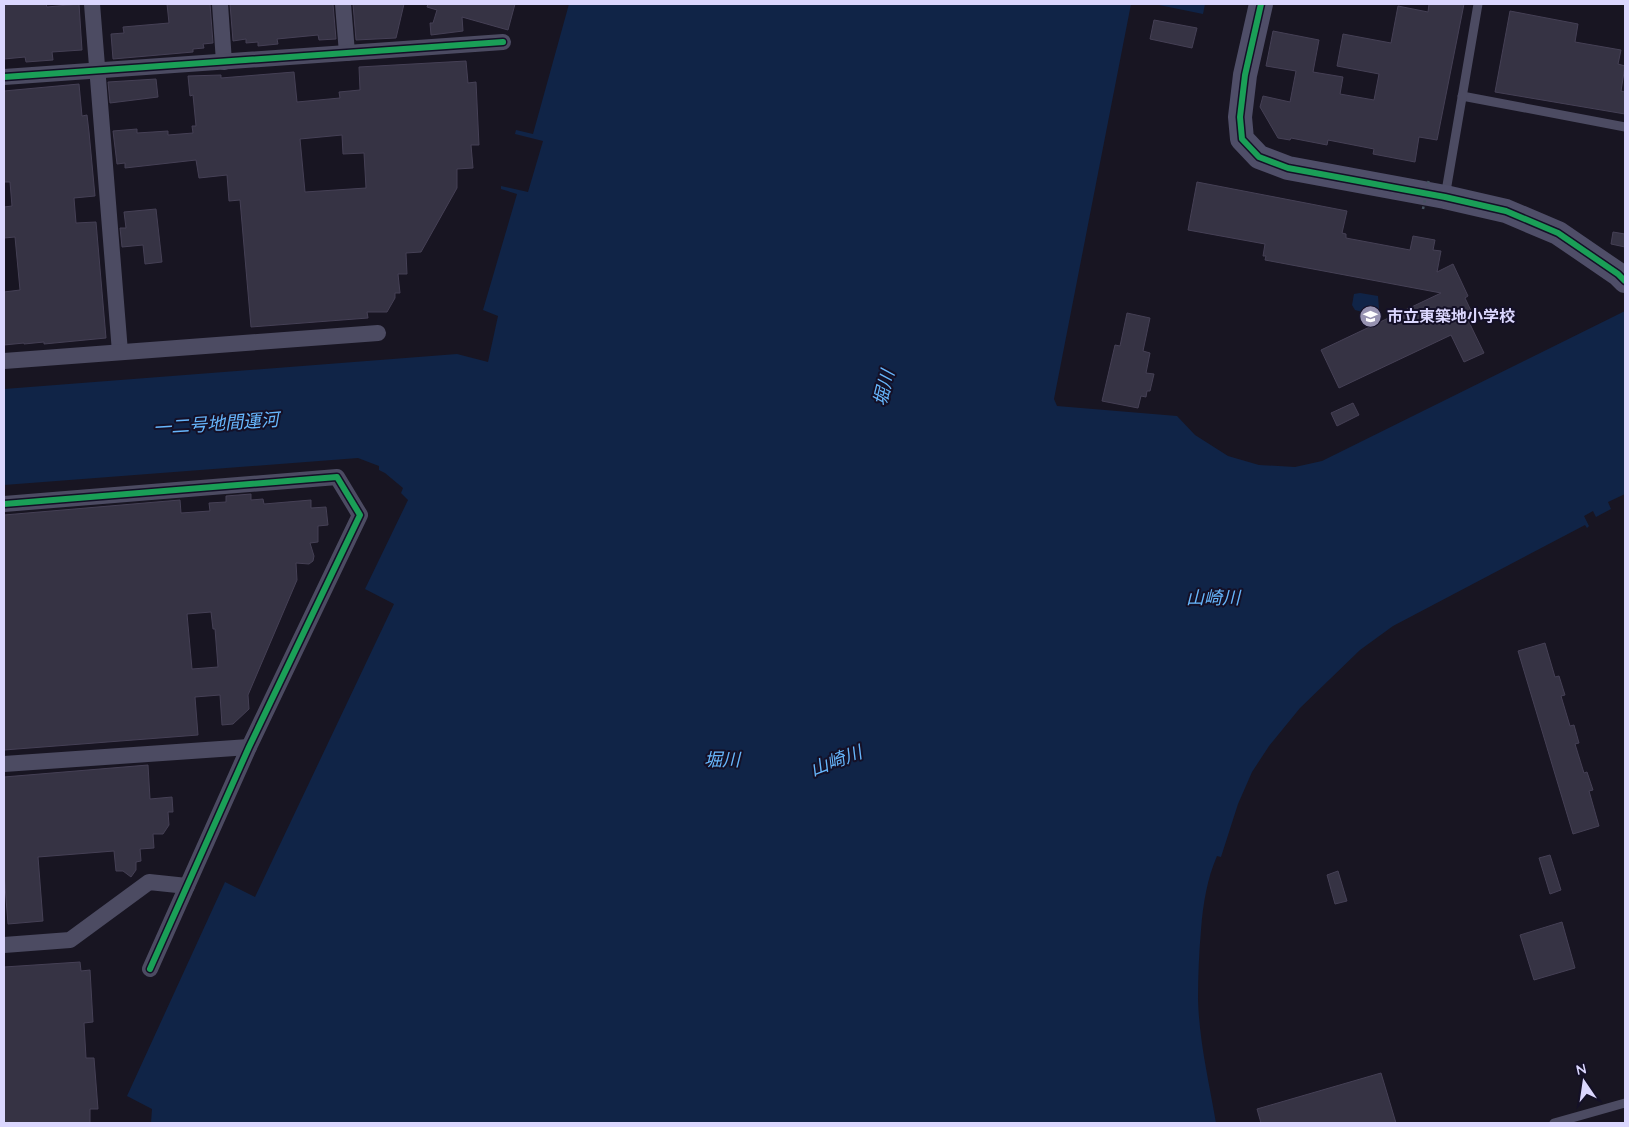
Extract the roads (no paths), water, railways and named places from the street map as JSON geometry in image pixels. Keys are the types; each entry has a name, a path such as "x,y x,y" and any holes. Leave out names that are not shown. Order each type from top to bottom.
{"street":[{"path":"92,4 120,352"},
{"path":"220,4 224,62"},
{"path":"344,4 347,53"},
{"path":"1261,4 1245,75 1240,117 1242,139 1258,157 1288,168 1445,197 1506,211 1558,232 1623,275"},
{"path":"4,77 503,42"},
{"path":"4,361 378,333"},
{"path":"4,504 337,478 360,515 249,747 150,969"},
{"path":"4,764 249,747"},
{"path":"4,945 70,940 149,882 187,886"}],"lane":[{"path":"1445,197 1478,4"},
{"path":"1462,96 1625,127"},
{"path":"1554,1123 1625,1102"}],"water":[{"name":"堀川","path":"569,4 1131,4 1054,399 1057,406 1177,416 1195,435 1228,456 1259,465 1295,467 1322,461 1625,311 1625,494 1608,502 1611,509 1596,517 1593,511 1584,516 1589,526 1587,528 1585,525 1393,626 1360,650 1300,708 1269,746 1252,772 1238,804 1221,857 1217,856 1206,892 1202,920 1198,973 1200,1030 1216,1123 151,1123 152,1109 127,1096 225,882 255,897 394,604 365,589 408,500 401,493 403,488 379,470 379,466 358,458 4,485 4,389 457,354 488,362 498,316 483,310 517,194 501,189 501,186 528,192 543,141 515,134 516,130 533,134"},
{"path":"1154,4 1205,4 1203,14"},
{"path":"1354,294 1378,296 1379,309 1370,314 1355,310 1352,305"}],"place":[{"name":"市立東築地小学校","path":"1371,316"}],"water label":[{"name":"一二号地間運河","path":"216,424"},
{"name":"山崎川","path":"1213,598"},
{"name":"山崎川","path":"836,761"}]}
